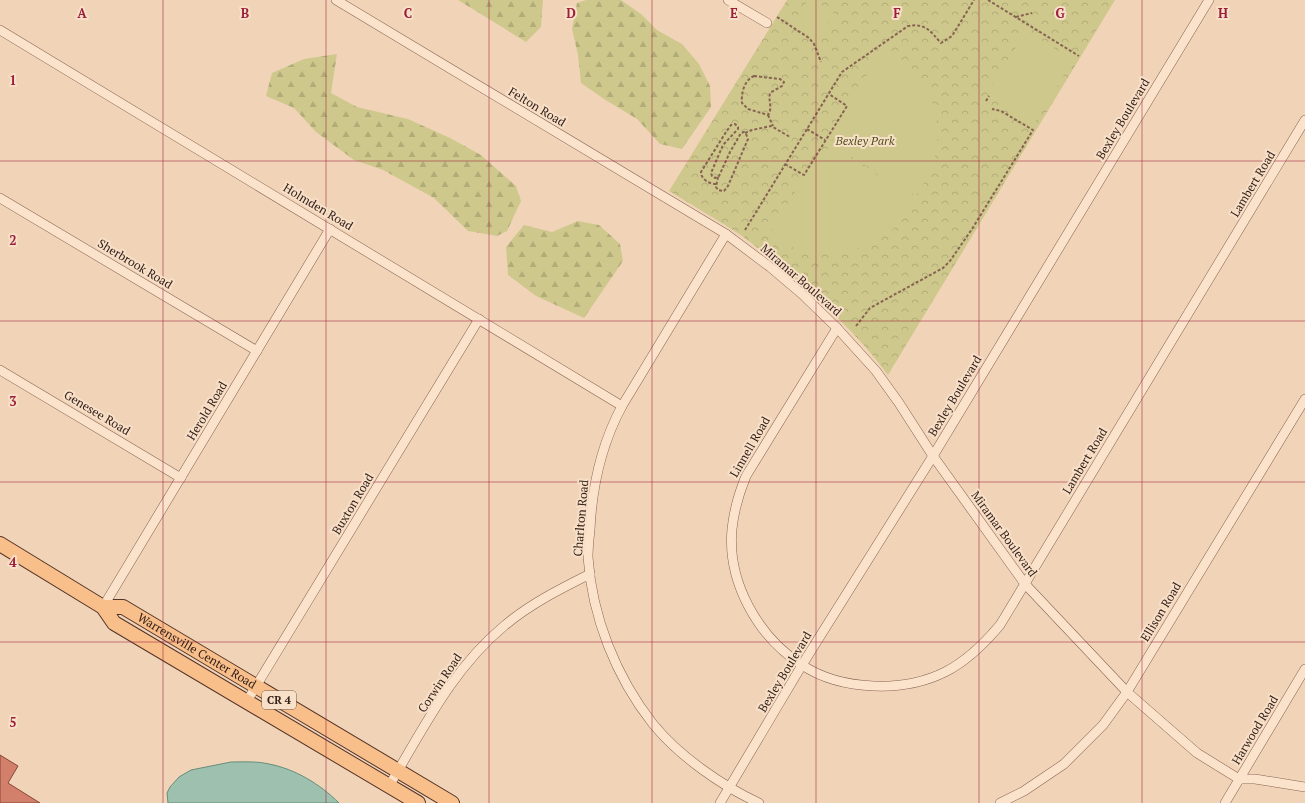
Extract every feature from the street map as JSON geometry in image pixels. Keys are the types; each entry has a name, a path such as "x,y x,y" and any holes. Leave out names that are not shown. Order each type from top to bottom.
{"main road":[{"name":"Warrensville Center Road","path":"0,544 104,606 123,607 452,803"},
{"name":"Warrensville Center Road","path":"104,606 114,623 418,803"}],"street":[{"name":"Felton Road","path":"336,0 726,234"},
{"path":"728,0 766,23"},
{"name":"Bexley Boulevard","path":"720,803 802,665 932,456 1209,0"},
{"name":"Holmden Road","path":"0,30 622,406"},
{"name":"Lambert Road","path":"802,665 838,681 869,686 905,685 938,675 961,662 988,639 1000,625 1305,120"},
{"name":"Sherbrook Road","path":"0,198 257,350"},
{"name":"Herold Road","path":"104,606 330,229"},
{"name":"Miramar Boulevard","path":"726,234 770,267 797,290 837,328 876,372 899,403 932,456 1024,584 1127,692 1197,753 1239,779 1255,779 1305,787"},
{"name":"Charlton Road","path":"726,234 622,406 614,422 596,475 590,515 588,555 595,605 606,637 630,691 654,725 672,744 688,758 730,787"},
{"name":"Buxton Road","path":"247,701 479,319"},
{"name":"Linnell Road","path":"802,665 772,640 752,613 738,578 732,549 732,529 738,494 746,476 837,328"},
{"name":"Genesee Road","path":"0,370 181,478"},
{"name":"Ellison Road","path":"1000,803 1024,792 1064,764 1103,725 1127,692 1305,399"},
{"name":"Corwin Road","path":"389,786 452,682 470,658 505,625 530,606 590,574"},
{"name":"Harwood Road","path":"1225,803 1305,669"},
{"path":"730,787 759,803"}],"path":[{"path":"745,230 842,72 905,28 916,26 924,27 928,29 941,43 952,36 974,0"},
{"path":"988,0 1079,56"},
{"path":"1016,17 1032,13"},
{"path":"777,17 809,38 814,44 821,62"},
{"path":"1029,32 1032,27"},
{"path":"768,115 748,109 742,103 743,91 749,79 752,77 783,80 783,85 773,90 769,95 770,110 768,115 774,127"},
{"path":"785,164 804,175 847,106 828,94"},
{"path":"986,101 989,96"},
{"path":"856,326 870,308 948,264 972,229 1033,130 1001,110 992,109"},
{"path":"716,184 712,184 705,180 701,172 726,132 732,125 735,124 738,127 738,130 723,145 711,173 713,177 718,177"},
{"path":"745,133 748,136 748,139 727,188 724,191 721,191 717,188 716,184 718,177 741,133 766,126 774,127 790,137"},
{"path":"807,129 825,140"}],"green space":[{"path":"458,0 543,0 541,27 526,42"},
{"path":"586,0 621,0 641,14 657,30 682,44 699,64 710,86 711,107 682,149 660,144 637,119 581,83 578,55 572,29 577,3"},
{"name":"Bexley Park","path":"787,0 1115,0 888,375 852,332 783,269 742,236 669,191"},
{"path":"808,0 813,0 834,13 817,42 793,26"},
{"path":"1026,31 1073,60 1034,124 987,94"},
{"path":"884,48 911,69 929,95 935,110 937,142 934,160 926,179 916,196 834,146 831,133"},
{"path":"337,54 331,93 357,107 408,119 450,138 481,155 516,186 521,201 507,231 497,236 468,231 434,198 383,170 354,160 316,132 294,108 266,96 272,73 304,59"},
{"path":"832,147 914,198 907,211 895,227 884,236 876,241 846,252 834,254 812,253 802,251 780,242 769,235 819,153"},
{"path":"578,221 599,225 620,244 623,261 584,318 536,296 508,275 506,247 524,225 552,232"}],"shaded area":[{"path":"231,762 264,763 279,766 307,778 332,796 339,803 168,803 167,793 179,777 191,770"}],"building":[{"path":"0,755 18,766 8,783 40,803 0,803"}]}
